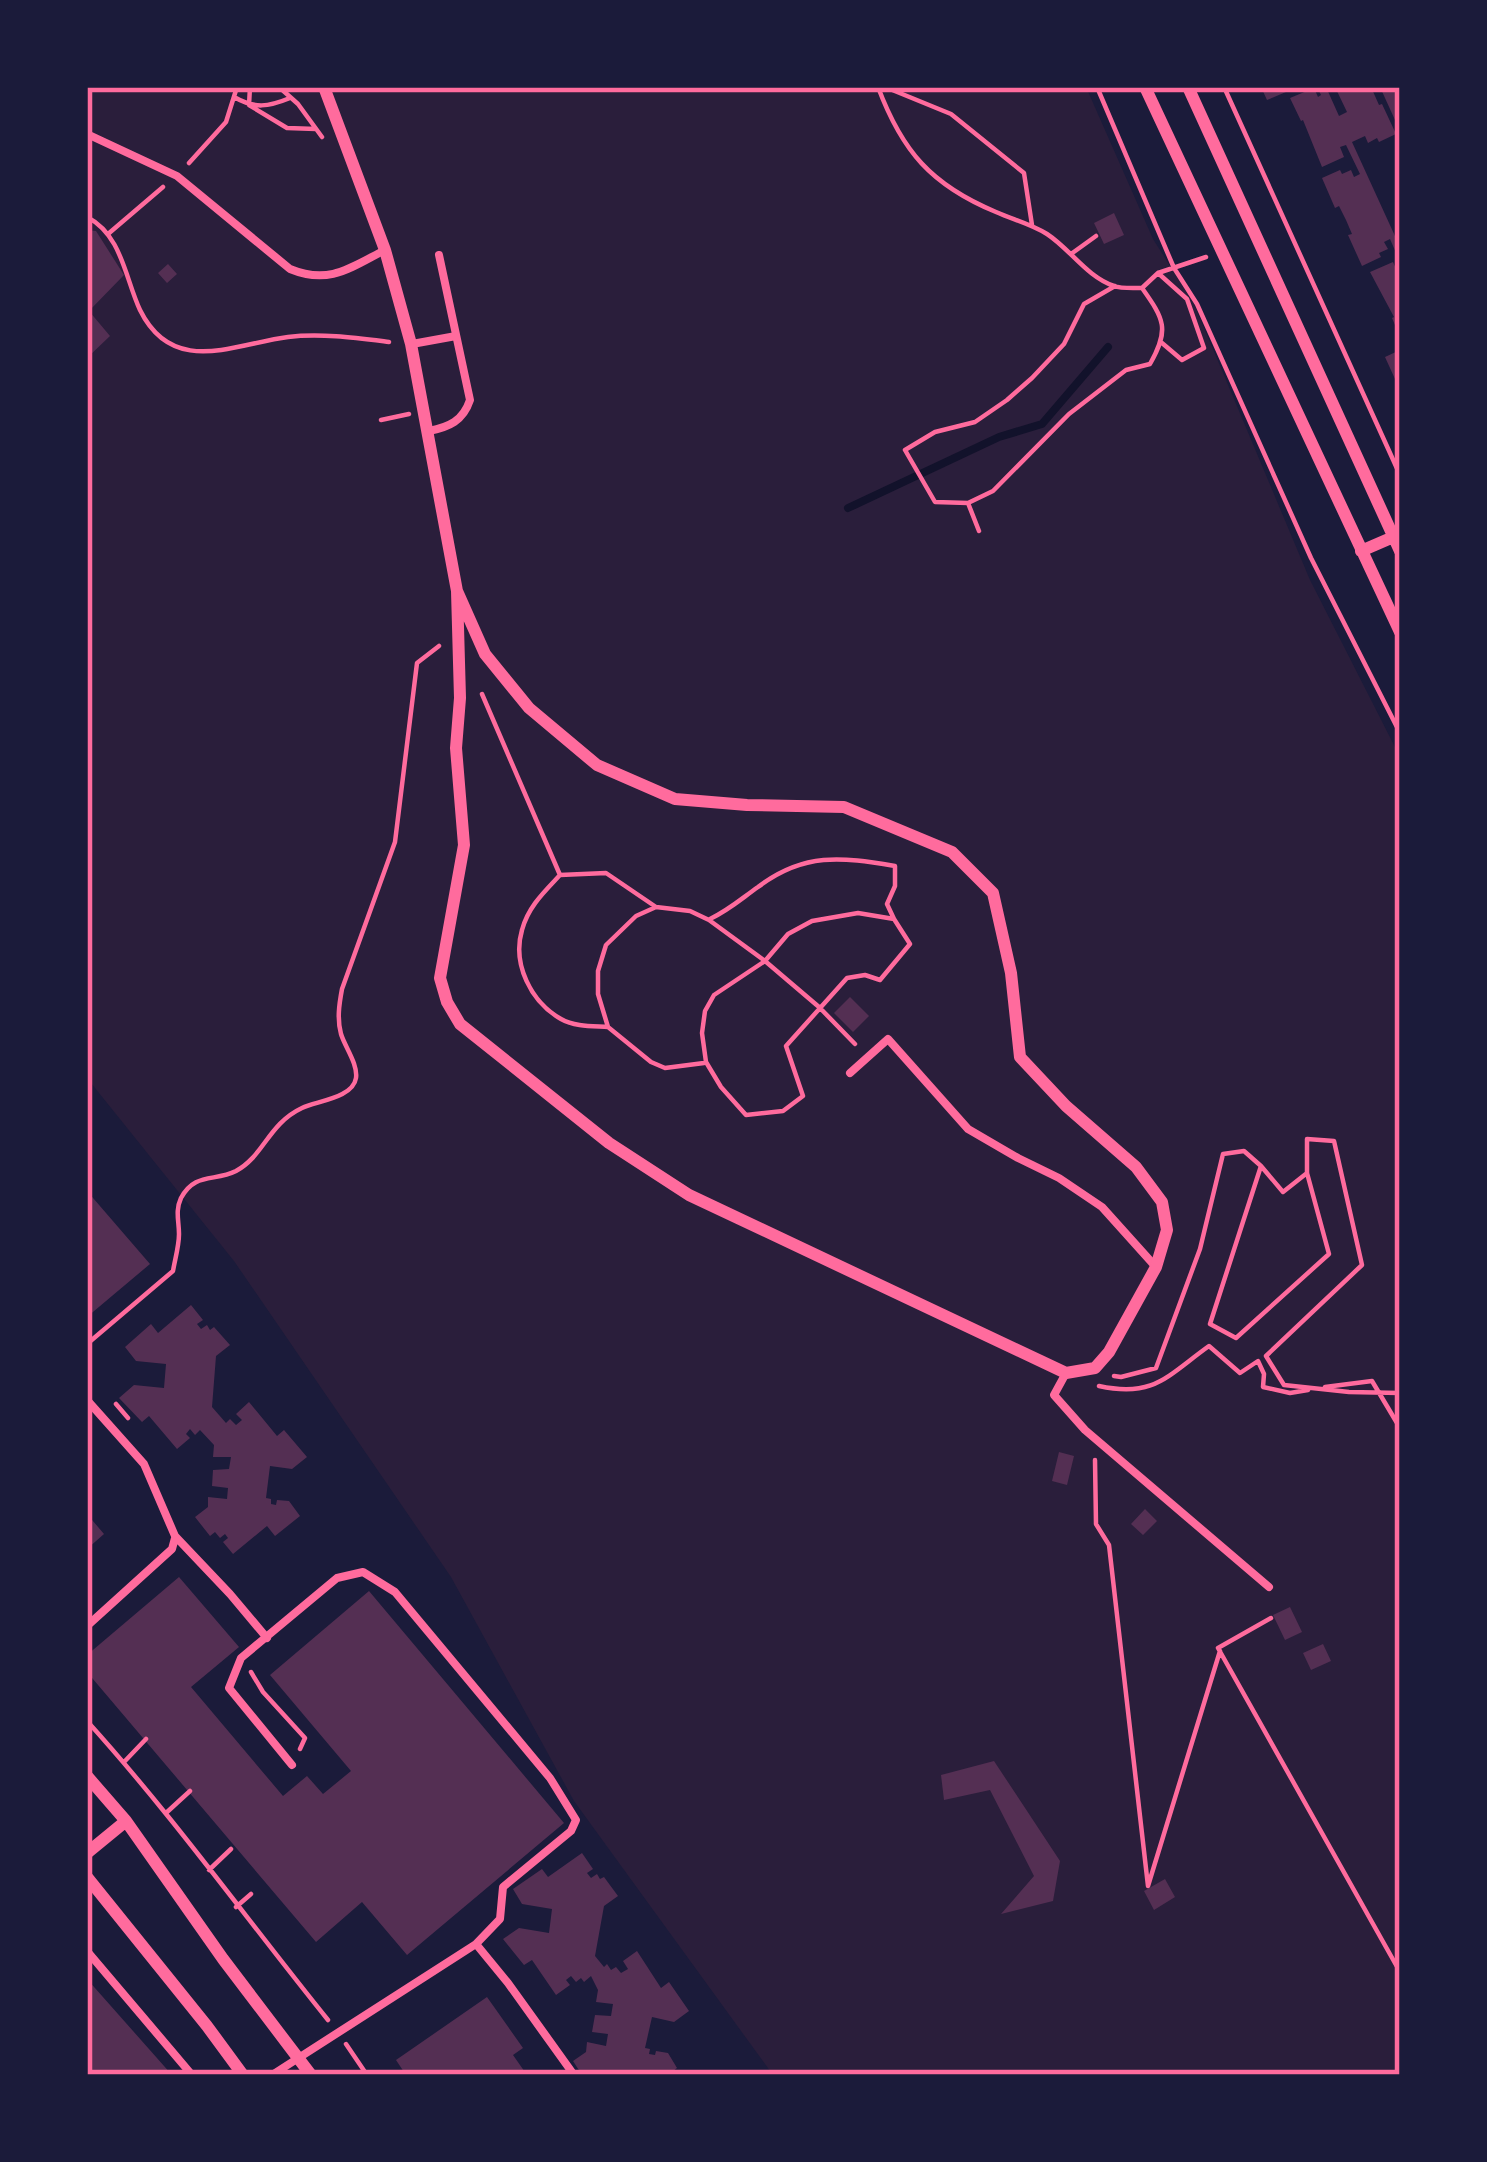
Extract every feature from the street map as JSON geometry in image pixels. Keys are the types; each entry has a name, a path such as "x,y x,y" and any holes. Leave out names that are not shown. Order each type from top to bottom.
{"street":[{"path":"324,87 385,250 411,344 457,591 460,698 456,748 464,845 440,977 460,1024 609,1143 689,1195 1066,1373 1095,1368 1109,1352 1156,1267 1167,1229 1162,1202 1136,1167 1066,1106 1020,1057 1011,973 993,893 952,852 844,807 674,799 597,765 529,707 485,654 457,591"},
{"path":"1145,87 1400,632"},
{"path":"1188,87 1400,551"},
{"path":"1360,551 1396,535"},
{"path":"87,1776 126,1821 311,2075"},
{"path":"87,1852 126,1821"},
{"path":"87,1876 243,2075"}],"lane":[{"path":"87,134 177,176 290,269 305,275 337,274 385,250"},
{"path":"429,431 461,418 470,400 439,255"},
{"path":"411,344 456,336"},
{"path":"850,1073 888,1039 968,1130 1059,1178 1102,1207 1156,1267"},
{"path":"1066,1373 1054,1395 1094,1438 1269,1587"},
{"path":"87,1400 144,1464 175,1536 267,1637"},
{"path":"87,1626 172,1549 175,1536"},
{"path":"272,2075 476,1944 500,1919 507,1876 571,1831 576,1820 550,1778 395,1592 363,1572 337,1578 250,1650 241,1658 229,1688 292,1765"},
{"path":"476,1944 574,2075"},
{"path":"87,1951 192,2075"}],"path":[{"path":"226,122 237,87"},
{"path":"249,105 250,87"},
{"path":"278,87 335,155 350,158"},
{"path":"882,87 893,127 915,158 946,185 993,211 1032,225 1115,286 1142,288 1158,273 1222,251"},
{"path":"882,87 951,114 1024,173 1032,225"},
{"path":"1097,87 1174,268 1197,304 1311,558 1400,734"},
{"path":"1224,87 1400,475"},
{"path":"234,97 287,128 316,130"},
{"path":"249,105 272,105 290,98"},
{"path":"87,217 108,234 151,328 185,350 205,353 290,337 411,344"},
{"path":"1071,254 1096,236"},
{"path":"1158,273 1187,299 1204,348 1182,360 1162,343"},
{"path":"1115,286 1084,304 1064,344 1007,400 975,422 935,432 905,450 934,502 968,503 993,491 1070,414 1126,370 1150,364 1162,343 1161,314 1142,288"},
{"path":"381,420 415,413"},
{"path":"968,503 979,531"},
{"path":"87,1344 172,1271 178,1208 190,1186 201,1178 240,1169 256,1156 282,1120 353,1085 356,1072 339,1028 338,1009 394,842 417,663 458,632"},
{"path":"482,694 560,875"},
{"path":"709,920 788,869 816,860 846,858 895,866 895,886 887,904 910,944 880,980 865,975 847,978 819,1007 786,1046 803,1096 783,1111 759,1115 746,1114 706,1062 702,1033 705,1011 714,995 765,961 788,934 812,920 858,913 894,920"},
{"path":"608,1027 562,1020 531,993 522,969 522,929 534,903 560,875 606,872 656,907 690,911 709,920 819,1007 868,1056"},
{"path":"656,907 636,916 606,945 598,971 598,994 608,1027 664,1067 706,1062"},
{"path":"1261,1166 1210,1324 1236,1338 1329,1254 1307,1174 1307,1139 1334,1142 1362,1265 1266,1357 1283,1384 1400,1393"},
{"path":"1106,1376 1156,1368 1200,1250 1223,1154 1244,1151 1283,1192 1307,1174"},
{"path":"1066,1373 1125,1392 1155,1387 1209,1346 1240,1373 1258,1361 1264,1387 1290,1393 1372,1381 1400,1428"},
{"path":"1094,1438 1096,1524 1109,1545 1148,1886 1218,1648 1271,1618"},
{"path":"250,1650 247,1664 262,1692 304,1738 292,1765"},
{"path":"1220,1651 1400,1972"},
{"path":"87,1721 166,1813 367,2075"},
{"path":"124,1762 146,1739"},
{"path":"166,1813 190,1791"},
{"path":"209,1870 231,1849"},
{"path":"236,1906 251,1894"}],"shaded area":[{"path":"87,87 1086,87 1153,239 1194,304 1310,580 1400,757 1400,2075 773,2075 574,1801 451,1577 234,1261 87,1078"}],"building":[{"path":"1261,87 1284,87 1286,92 1267,100"},
{"path":"1317,87 1326,87 1339,116 1347,112 1335,87 1371,87 1382,104 1396,134 1379,142 1377,138 1368,143 1365,136 1352,142 1400,247 1400,262 1390,239 1384,242 1388,249 1379,253 1381,257 1362,266 1346,220 1322,178 1340,170 1342,174 1351,170 1354,177 1360,174 1346,145 1340,147 1344,157 1322,167 1290,98 1314,88 1318,97"},
{"path":"1380,87 1400,87 1400,131"},
{"path":"1114,213 1124,235 1104,244 1094,223"},
{"path":"87,230 96,231 124,275 89,311 110,336 87,358"},
{"path":"1393,262 1400,270 1400,337 1370,272"},
{"path":"168,264 177,274 167,283 158,273"},
{"path":"1400,350 1400,390 1385,357"},
{"path":"850,997 869,1016 853,1032 834,1013"},
{"path":"87,1191 150,1264 87,1317"},
{"path":"191,1305 203,1320 197,1324 201,1329 214,1327 230,1345 216,1356 212,1407 226,1423 230,1419 236,1425 242,1420 236,1414 249,1402 277,1436 284,1430 307,1457 292,1469 270,1466 266,1498 276,1505 277,1500 289,1501 300,1516 275,1536 267,1526 233,1554 223,1542 228,1538 225,1534 210,1536 195,1517 208,1507 208,1497 227,1499 228,1488 212,1486 213,1470 229,1469 231,1457 213,1457 214,1445 200,1430 195,1435 190,1429 186,1434 190,1438 177,1449 149,1416 142,1422 119,1398 134,1385 164,1388 166,1364 136,1361 125,1347 151,1324 158,1333"},
{"path":"1059,1452 1074,1456 1067,1485 1052,1481"},
{"path":"1145,1509 1157,1521 1143,1535 1131,1524"},
{"path":"87,1514 104,1534 87,1549"},
{"path":"179,1577 239,1647 191,1687 283,1796 307,1776 323,1794 351,1771 270,1675 369,1591 564,1823 407,1955 362,1902 316,1942 87,1672 87,1655"},
{"path":"1290,1607 1302,1632 1285,1640 1273,1615"},
{"path":"1323,1644 1331,1661 1311,1670 1303,1653"},
{"path":"994,1761 1060,1861 1053,1901 1001,1914 1034,1876 990,1790 944,1800 941,1775"},
{"path":"582,1853 593,1869 587,1873 591,1878 604,1877 618,1896 604,1906 595,1956 604,1967 616,1967 621,1973 628,1969 623,1961 637,1951 661,1988 669,1982 689,2011 674,2022 652,2017 645,2048 650,2049 649,2054 668,2053 677,2068 668,2075 582,2075 573,2061 586,2052 587,2042 606,2046 608,2034 592,2032 595,2015 611,2016 613,2004 596,2002 598,1990 591,1976 576,1982 571,1976 566,1980 570,1985 556,1995 532,1960 524,1965 503,1939 519,1928 549,1933 552,1909 522,1904 513,1889 542,1869 548,1877"},
{"path":"1165,1879 1175,1897 1154,1910 1144,1891"},
{"path":"87,1979 172,2075 87,2075"},
{"path":"487,1997 523,2048 513,2055 527,2075 406,2075 396,2060"}],"waterway":[{"path":"848,508 999,437 1042,424 1108,347"}]}
